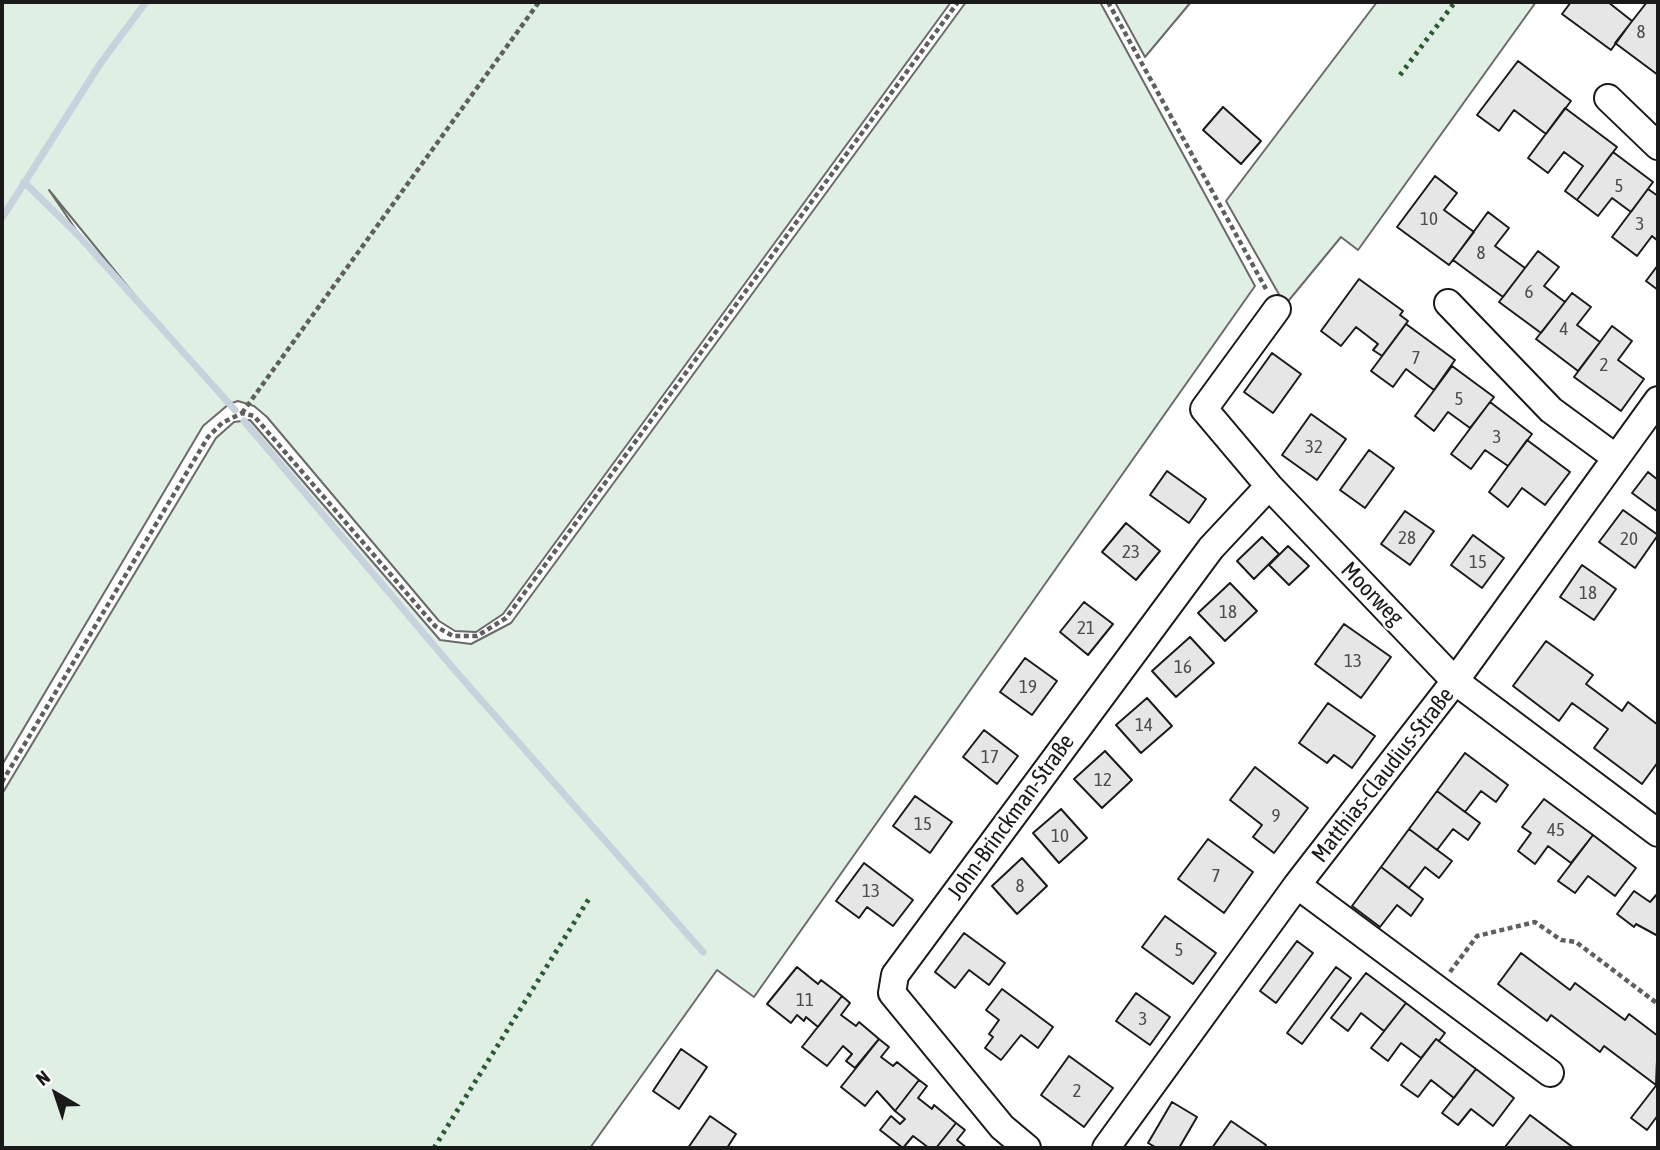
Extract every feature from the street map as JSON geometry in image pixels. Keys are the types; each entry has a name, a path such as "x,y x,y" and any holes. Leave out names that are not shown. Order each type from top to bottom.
{"street":[{"path":"1608,98 1658,146"},
{"path":"1448,303 1551,410 1615,457"},
{"name":"Moorweg","path":"1277,309 1204,409 1269,486 1455,681 1658,832"},
{"name":"Matthias-Claudius-Straße","path":"1112,1146 1297,885 1455,681 1658,400"},
{"name":"John-Brinckman-Straße","path":"1027,1148 1002,1127 892,993 895,975 1211,548 1269,486"},
{"path":"1297,885 1549,1073"}],"path":[{"path":"2,782 208,437 222,423 242,413 539,2"},
{"path":"242,413 254,416 435,626 453,636 477,636 506,618 958,2"},
{"path":"1108,2 1277,309"},
{"path":"1436,989 1476,936 1535,922 1561,940 1576,942 1658,1004"}],"green space":[{"path":"2,2 951,2 503,614 476,632 455,631 439,621 267,417 254,406 238,401 229,404 203,426 2,765","holes":["49,190 146,309 83,240"]},
{"path":"966,2 1100,2 1255,286 754,997 717,970 590,1148 2,1148 2,794 216,438 234,422 250,420 440,640 471,644 511,623"},
{"path":"1115,2 1191,2 1145,57"},
{"path":"1377,2 1536,2 1358,250 1341,237 1285,305 1226,201"}],"building":[{"path":"1571,2 1608,2 1632,21 1611,50 1562,14"},
{"path":"1647,2 1658,3 1658,75 1615,43"},
{"path":"1518,61 1571,101 1546,134 1514,110 1499,131 1477,115"},
{"path":"1223,107 1261,141 1241,164 1203,130"},
{"path":"1565,108 1617,147 1577,200 1565,191 1583,166 1564,152 1548,173 1528,158"},
{"path":"1613,152 1653,182 1631,212 1612,198 1598,216 1577,200"},
{"path":"1435,176 1457,193 1444,210 1474,232 1449,265 1397,227"},
{"path":"1648,189 1658,196 1658,241 1652,236 1637,256 1612,237"},
{"path":"1488,212 1509,228 1495,246 1525,268 1503,297 1453,260"},
{"path":"1538,251 1559,267 1544,286 1565,302 1541,333 1499,302"},
{"path":"1658,265 1658,290 1646,281"},
{"path":"1359,279 1403,311 1400,315 1408,321 1382,356 1373,350 1378,344 1356,327 1341,346 1321,331"},
{"path":"1572,293 1591,307 1577,325 1600,342 1578,371 1536,339"},
{"path":"1406,324 1455,360 1434,390 1406,369 1393,387 1371,371"},
{"path":"1612,326 1632,341 1618,360 1644,379 1621,411 1574,377"},
{"path":"1272,353 1301,374 1273,413 1244,392"},
{"path":"1452,366 1494,397 1470,428 1448,412 1434,431 1415,416"},
{"path":"1490,402 1532,434 1508,466 1485,450 1471,469 1451,454"},
{"path":"1311,414 1346,439 1317,480 1282,455"},
{"path":"1527,440 1570,472 1545,505 1522,488 1508,507 1489,492"},
{"path":"1369,450 1394,468 1365,508 1340,490"},
{"path":"1167,471 1206,499 1189,523 1150,495"},
{"path":"1648,472 1658,480 1658,512 1632,493"},
{"path":"1623,510 1658,535 1635,568 1599,542"},
{"path":"1405,511 1434,531 1410,565 1381,544"},
{"path":"1126,523 1160,551 1136,580 1102,552"},
{"path":"1473,535 1504,558 1482,588 1451,565"},
{"path":"1262,537 1279,554 1254,579 1237,561"},
{"path":"1288,546 1309,566 1289,585 1269,565"},
{"path":"1582,565 1616,589 1594,620 1560,597"},
{"path":"1230,583 1257,611 1225,641 1198,613"},
{"path":"1084,602 1113,624 1088,655 1060,632"},
{"path":"1344,624 1391,657 1361,698 1315,664"},
{"path":"1190,637 1214,663 1176,697 1152,671"},
{"path":"1546,641 1593,675 1586,684 1622,711 1628,702 1658,725 1658,762 1642,784 1594,748 1608,729 1572,703 1559,721 1513,686"},
{"path":"1025,658 1057,681 1032,715 1000,692"},
{"path":"1147,698 1172,726 1141,753 1116,725"},
{"path":"1328,703 1375,736 1352,768 1334,755 1327,763 1299,743"},
{"path":"984,730 1018,756 997,784 963,757"},
{"path":"1105,751 1132,780 1102,808 1074,779"},
{"path":"1465,753 1508,785 1496,802 1481,791 1465,812 1437,791"},
{"path":"1255,767 1308,808 1274,853 1253,837 1262,825 1230,800"},
{"path":"1437,791 1480,823 1468,840 1453,829 1437,850 1409,829"},
{"path":"915,796 952,822 930,853 893,826"},
{"path":"1544,799 1593,835 1571,863 1548,846 1535,864 1518,851 1531,833 1522,827"},
{"path":"1061,809 1087,838 1059,863 1033,833"},
{"path":"1409,829 1452,861 1439,878 1425,867 1409,888 1381,867"},
{"path":"1593,835 1636,868 1615,896 1588,876 1575,893 1558,881"},
{"path":"1208,839 1253,872 1224,913 1178,879"},
{"path":"1022,858 1047,886 1017,914 992,886"},
{"path":"864,863 913,900 893,926 867,907 859,918 836,901"},
{"path":"1381,867 1423,899 1411,916 1397,905 1380,927 1352,906"},
{"path":"1634,891 1650,902 1658,893 1658,936 1636,924 1634,927 1617,914"},
{"path":"1165,916 1216,953 1193,984 1142,947"},
{"path":"964,933 1005,963 989,985 969,970 955,988 935,972"},
{"path":"1297,941 1313,953 1276,1003 1260,991"},
{"path":"1521,953 1570,990 1575,983 1625,1020 1629,1014 1658,1036 1656,1085 1604,1046 1600,1052 1551,1015 1547,1021 1498,984"},
{"path":"797,967 818,984 821,980 842,996 818,1027 806,1017 804,1021 797,1015 791,1023 767,1004"},
{"path":"1336,967 1351,978 1302,1044 1287,1033"},
{"path":"1366,973 1406,1003 1384,1031 1361,1013 1348,1031 1331,1018"},
{"path":"1002,989 1053,1027 1038,1048 1021,1035 1001,1060 985,1048 993,1037 989,1034 999,1020 986,1010"},
{"path":"1136,993 1170,1017 1150,1045 1116,1021"},
{"path":"842,996 850,1003 841,1015 856,1026 859,1022 879,1039 855,1068 846,1061 852,1054 843,1046 827,1066 802,1047"},
{"path":"1406,1003 1445,1033 1439,1041 1436,1039 1421,1058 1401,1043 1388,1061 1371,1048"},
{"path":"879,1039 889,1047 881,1057 893,1066 897,1062 919,1080 895,1111 877,1091 865,1106 841,1087"},
{"path":"1436,1039 1476,1069 1454,1098 1431,1080 1418,1097 1401,1085"},
{"path":"681,1049 707,1067 679,1109 653,1091"},
{"path":"1069,1056 1113,1088 1084,1127 1041,1095"},
{"path":"1476,1069 1514,1098 1493,1126 1471,1109 1458,1125 1442,1113"},
{"path":"919,1080 927,1086 918,1098 932,1109 934,1105 956,1123 936,1148 929,1148 913,1136 903,1148 880,1130 891,1116 900,1124 905,1119 895,1111"},
{"path":"1658,1083 1658,1115 1647,1130 1631,1118"},
{"path":"1172,1102 1197,1117 1179,1148 1157,1148 1148,1143"},
{"path":"1530,1115 1559,1137 1574,1148 1505,1147"},
{"path":"710,1116 736,1134 727,1148 688,1148"},
{"path":"1231,1121 1266,1145 1264,1148 1212,1148"},
{"path":"956,1123 965,1130 957,1140 967,1148 936,1148"}],"waterway":[{"path":"2,218 100,64 146,2"},
{"path":"24,182 78,235 235,410"},
{"path":"244,421 453,668 703,952"}],"hedge":[{"path":"1400,75 1455,2"},
{"path":"434,1148 590,897"}]}
